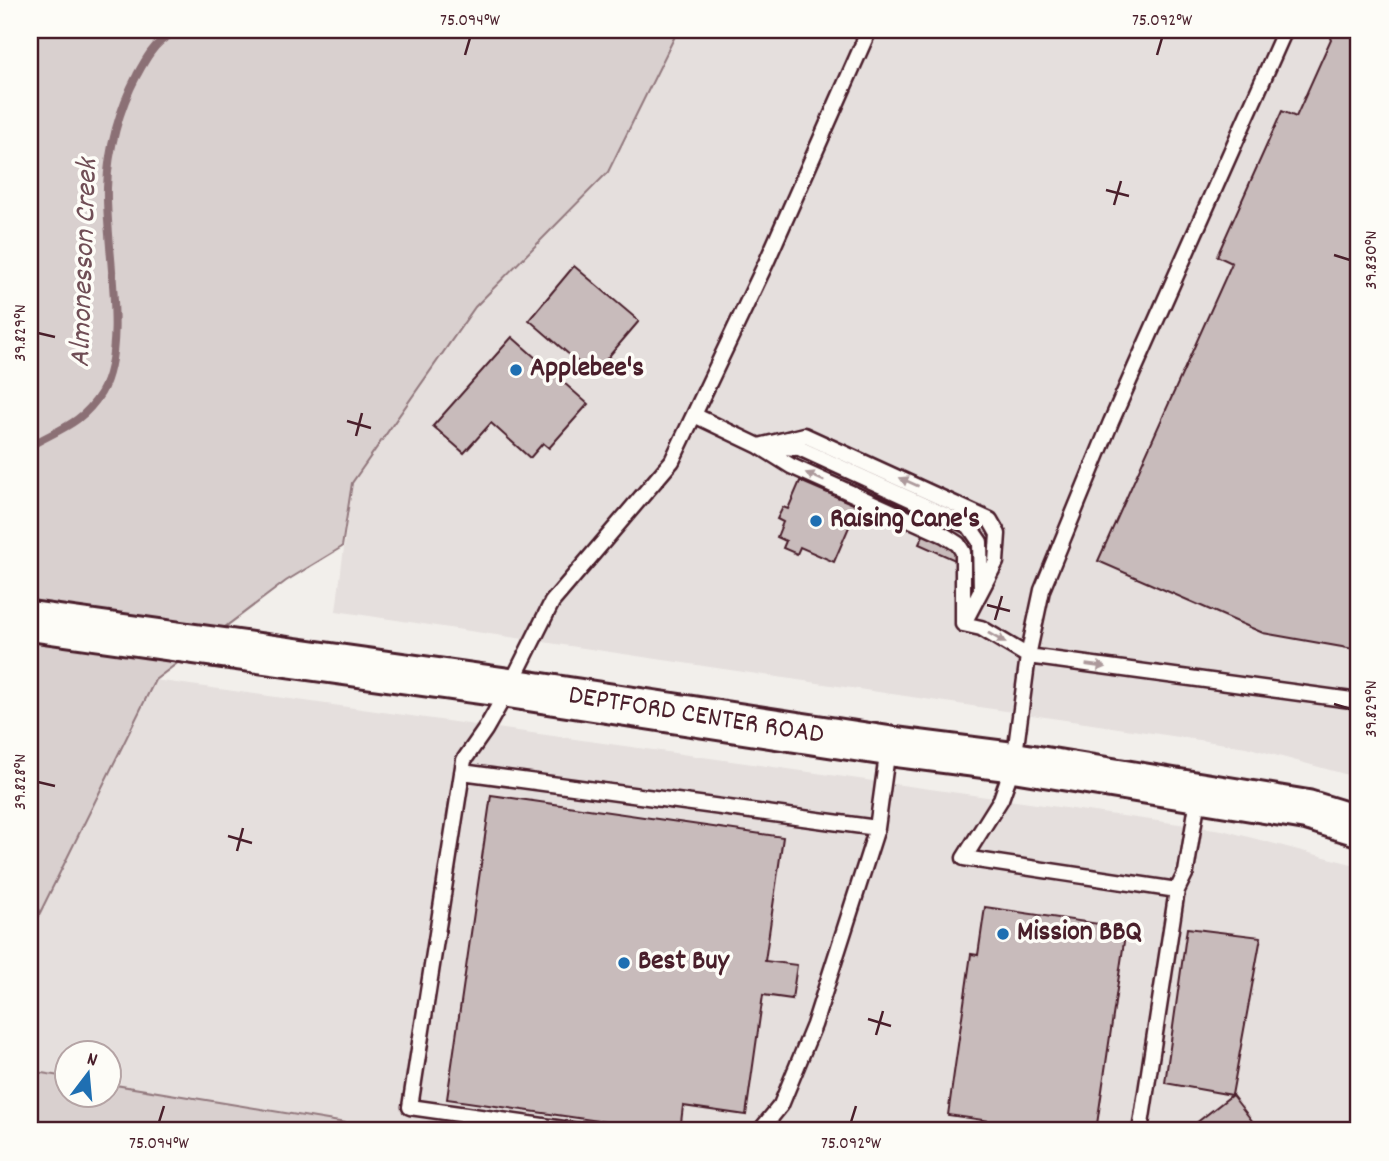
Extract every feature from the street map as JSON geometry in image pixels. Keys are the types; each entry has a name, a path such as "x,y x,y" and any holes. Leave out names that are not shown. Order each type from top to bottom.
{"main road":[{"name":"DEPTFORD CENTER ROAD","path":"30,621 1014,762 1307,810 1359,826"}],"lane":[{"path":"578,1131 410,1107 464,760 509,688 552,602 672,461 766,262 869,30"},
{"path":"1177,890 964,858 1001,799 1014,762 1028,656 1042,590 1105,436 1285,30"},
{"path":"694,415 760,446 791,466 944,535 958,544 963,552 963,624"},
{"path":"760,446 804,435 990,520 999,534 996,562 963,624"},
{"path":"760,446 799,448 969,526 980,542 981,591"},
{"path":"963,624 981,628 1028,656 1359,701"},
{"path":"760,1131 781,1105 814,1025 877,828 888,746"},
{"path":"462,772 877,828"},
{"path":"1140,1131 1177,890 1186,872 1199,791"}],"shaded area":[{"path":"30,30 678,30 608,172 475,307 352,483 342,547 286,581 155,680 30,933"},
{"path":"678,30 1359,30 1359,778 1246,747 336,611 352,484 475,307 608,172"},
{"path":"155,680 1222,830 1359,866 1359,1131 394,1131 122,1086 122,1038 52,1038 52,1075 30,1071 30,933"},
{"path":"30,1071 52,1075 52,1108 122,1108 122,1086 394,1131 30,1131"}],"building":[{"path":"1335,30 1359,30 1359,650 1263,633 1098,561 1232,263 1217,256 1282,111 1296,117"},
{"path":"574,266 639,321 593,375 529,320"},
{"name":"Applebee's","path":"512,337 588,404 549,448 543,443 530,458 491,423 464,453 433,426"},
{"path":"813,459 834,467 824,491 803,482"},
{"name":"Raising Cane's","path":"800,481 858,506 834,562 800,547 797,554 783,548 786,541 777,537 783,522 777,519 783,507 788,509"},
{"path":"935,509 980,528 964,564 919,544"},
{"name":"Best Buy","path":"491,795 783,837 765,961 797,965 792,999 763,995 746,1115 683,1106 680,1131 668,1131 447,1099"},
{"path":"985,907 1126,928 1096,1131 1060,1131 948,1115 971,954 978,955"},
{"path":"1187,928 1261,937 1232,1095 1165,1083"},
{"path":"1232,1095 1260,1131 1186,1131"}],"waterway":[{"name":"Almonesson Creek","path":"30,446 69,425 86,412 101,393 109,373 115,322 107,211 108,174 116,130 131,88 147,58 164,38 179,32 206,35 227,30"}],"place":[{"name":"Applebee's","path":"516,370"},
{"name":"Raising Cane's","path":"816,521"},
{"name":"Mission BBQ","path":"1003,934"},
{"name":"Best Buy","path":"624,963"}]}
